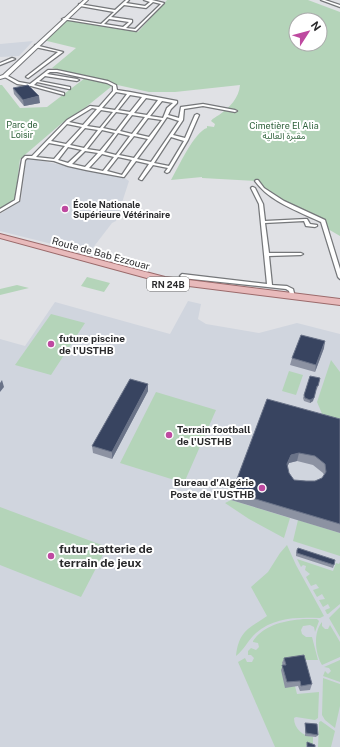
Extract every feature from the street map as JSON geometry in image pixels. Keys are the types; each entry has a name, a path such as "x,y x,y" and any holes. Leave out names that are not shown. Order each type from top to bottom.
{"main road":[{"name":"Route de Bab Ezzouar","path":"0,236 154,278 340,302"},
{"name":"Route de Bab Ezzouar","path":"0,241 164,284 340,306"}],"street":[{"path":"2,77 86,0"},
{"path":"101,25 128,0"},
{"path":"64,19 136,30 163,3 145,0"},
{"path":"322,0 340,6"},
{"path":"124,4 146,7 152,1"},
{"path":"335,5 340,3"},
{"path":"80,5 116,11"},
{"path":"109,18 131,21 124,28"},
{"path":"28,77 61,52 36,46"},
{"path":"0,64 13,59"},
{"path":"31,85 49,71 53,70 108,82 115,86 116,91"},
{"path":"44,75 77,80"},
{"path":"2,77 63,94"},
{"path":"36,81 69,88"},
{"path":"0,211 17,200 22,160 26,157 55,160 86,169 123,176 165,118 169,108 176,102 116,91"},
{"path":"55,160 100,107 116,91"},
{"path":"69,165 84,150 130,94"},
{"path":"86,169 101,153 145,96"},
{"path":"104,172 148,116 160,98"},
{"path":"141,179 181,120 182,108 203,105 235,111"},
{"path":"34,157 66,124 91,107 100,107 148,116 181,120"},
{"path":"167,172 186,140 197,115"},
{"path":"66,124 151,138"},
{"path":"171,136 186,140"},
{"path":"49,142 170,167"},
{"path":"257,181 263,189 282,202 322,221 340,277"},
{"path":"253,188 261,204 270,286"},
{"path":"263,222 305,220 307,221 308,225 315,226"},
{"path":"267,255 301,254"},
{"path":"182,276 290,289 293,297"}],"shaded area":[{"path":"33,41 19,56 0,57 0,44"},
{"name":"École Nationale Supérieure Vétérinaire","path":"28,158 123,177 129,181 116,221 112,223 92,249 90,249 86,254 66,249 64,246 0,231 0,214 21,200 26,160"},
{"path":"188,301 201,304 198,319 206,324 259,333 297,323 340,334 340,747 0,747 0,339 25,346 55,302 170,334"}],"green space":[{"name":"Cimetière El Alia مقبرة العالية","path":"167,0 308,0 340,12 340,236 328,229 325,222 280,200 257,181 202,177 171,180 182,159 197,136 207,128 207,126 214,127 215,124 211,121 227,109 233,102 238,94 240,85 175,92 149,92 104,82 112,86 86,107 62,123 20,159 15,200 0,209 0,85 2,85 20,108 47,107 85,78 52,68 76,48 43,40 64,20 138,32"},
{"path":"87,277 110,283 104,292 81,286"},
{"path":"17,285 29,288 0,295 0,289"},
{"name":"future piscine de l'USTHB","path":"51,314 85,323 51,375 15,365"},
{"path":"331,360 340,372 340,421 323,416 317,402"},
{"path":"289,371 303,375 296,395 282,391"},
{"name":"Terrain football de l'USTHB","path":"156,392 216,410 184,483 120,463"},
{"path":"231,500 290,518 284,538 249,519 225,503"},
{"name":"futur batterie de terrain de jeux","path":"0,507 107,547 81,597 0,565"},
{"path":"298,520 340,533 340,556 293,541"},
{"path":"287,545 296,565 324,616 320,618 286,619 270,624 256,633 236,656 239,641 242,636 250,628 267,616 251,587 268,572"},
{"path":"297,559 333,571 336,563 339,564 340,562 340,604 328,614 325,610 330,608 328,604 323,607 319,600 325,599 322,594 317,597 313,590 319,588 316,584 311,586 306,577 310,574 305,570 306,566 303,565 301,567"},
{"path":"340,607 340,637 329,618"},
{"path":"317,619 319,621 315,632 314,627 310,625 303,626 301,630 302,634 306,637 312,637 318,660 305,660 284,670 285,687 295,686 297,694 319,692 318,718 315,720 294,718 297,729 306,735 313,737 313,746 275,747 238,662 245,658 247,662 252,662 254,658 251,655 248,655 248,651 251,648 256,650 259,647 258,643 253,641 258,635 269,627 282,622"},
{"path":"322,622 322,626 325,629 328,629 330,625 340,642 340,657 322,665 318,655 316,637"},
{"path":"340,660 340,682 323,676 325,671 328,674 331,671 329,668 324,667"},
{"path":"323,678 340,684 340,706 335,728 325,720 322,715"},
{"path":"321,721 335,731 331,747 318,747 319,722"}],"building":[{"path":"28,85 39,96 23,100 13,88"},
{"path":"301,335 325,341 316,365 292,358"},
{"path":"310,376 320,378 314,398 310,400 305,398 304,395"},
{"path":"130,379 148,384 112,452 92,446"},
{"path":"267,399 340,419 340,524 232,492","holes":["299,453 315,456 325,464 326,472 322,478 315,481 294,480 289,473 287,464 291,455"]},
{"path":"298,548 335,560 334,565 297,553"},
{"path":"304,655 312,684 301,686 300,681 287,682 282,665 286,665 284,658"},
{"path":"305,723 317,724 318,735 306,733"},
{"path":"307,742 315,745 315,747 307,747"}],"place":[{"name":"École Nationale Supérieure Vétérinaire","path":"65,209"},
{"name":"future piscine de l'USTHB","path":"51,344"},
{"name":"Terrain football de l'USTHB","path":"169,435"},
{"name":"Bureau d'Algérie Poste de l'USTHB","path":"262,488"},
{"name":"futur batterie de terrain de jeux","path":"51,556"}],"park label":[{"name":"Parc de Loisir","path":"22,130"}]}
